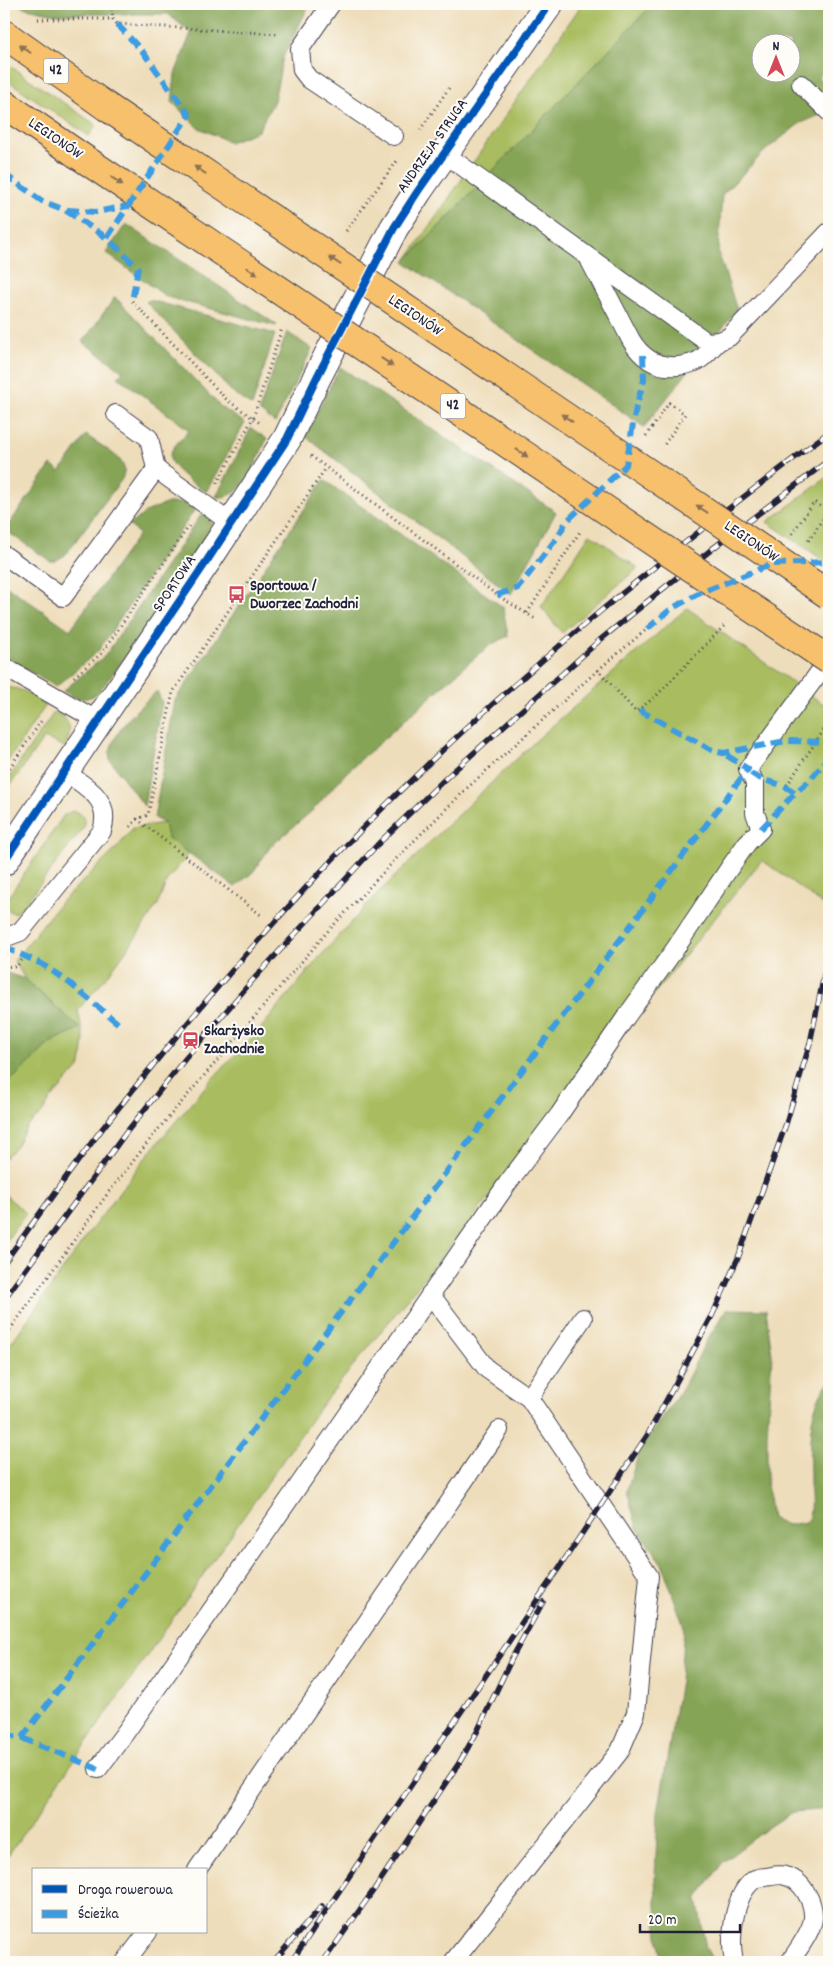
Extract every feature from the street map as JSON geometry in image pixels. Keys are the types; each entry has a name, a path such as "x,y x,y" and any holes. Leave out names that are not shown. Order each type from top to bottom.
{"main road":[{"name":"LEGIONÓW","path":"4,34 107,107 829,595"},
{"name":"LEGIONÓW","path":"4,104 829,659"}],"street":[{"name":"ANDRZEJA STRUGA","path":"351,312 394,228 549,4"},
{"name":"SPORTOWA","path":"4,860 288,439 318,375 351,312"}],"lane":[{"path":"331,4 300,49 302,70 309,79 394,136"},
{"path":"801,84 829,112"},
{"path":"444,154 707,342 719,341 729,337 829,232"},
{"path":"587,256 631,340 637,350 648,360 656,365 667,367 690,364 701,359 719,341"},
{"path":"116,414 149,438 156,469 232,524"},
{"path":"4,555 63,598 156,469"},
{"path":"98,1769 125,1734 507,1184 559,1115 728,870 761,829 756,813 755,783 748,770 829,659"},
{"path":"4,667 98,721"},
{"path":"4,938 20,932 102,831 106,819 103,806 94,793 64,770"},
{"path":"430,1294 487,1369 529,1398 649,1576 636,1713 620,1751 453,1962"},
{"path":"529,1398 583,1318"},
{"path":"197,1868 499,1430"},
{"path":"734,1962 731,1934 736,1912 744,1892 756,1879 786,1876 802,1886 810,1899 813,1919 804,1940 790,1962"},
{"path":"125,1962 146,1934"}],"path":[{"path":"111,4 113,20 117,24 309,36"},
{"path":"54,19 113,20"},
{"path":"4,776 56,698 60,689 102,653 204,504 253,418 227,400 132,301"},
{"path":"660,451 685,414 669,403"},
{"path":"125,834 137,819 148,815 172,692 326,468 498,595 538,620"},
{"path":"805,547 828,511 814,502"},
{"path":"527,614 581,530"},
{"path":"598,670 636,712 657,695 728,622"},
{"path":"4,1338 108,1193 156,1132 328,932 395,860 465,790 598,670 647,629"},
{"path":"787,786 829,722"},
{"path":"137,819 262,916"},
{"path":"4,966 16,968 28,953"}],"green space":[{"path":"19,4 310,4 283,57 274,101 258,131 230,142 199,128 172,102 175,74 191,33 168,14 56,14 22,7"},
{"path":"582,4 653,4 405,262"},
{"path":"653,4 829,4 829,68 818,77 829,90 829,111 799,124 766,150 722,195 718,251 737,310 644,427 405,262"},
{"path":"4,62 96,125 89,136 4,78"},
{"path":"126,224 277,325 167,297 106,253"},
{"path":"115,297 221,407 245,423 206,492 178,471 171,460 170,456 173,449 189,430 118,377 123,371 83,342"},
{"path":"150,300 275,334 252,406 235,395 146,302"},
{"path":"287,332 312,349 275,423 259,411"},
{"path":"340,367 556,512 511,594 305,436"},
{"path":"251,428 267,439 249,477 235,492 226,496 216,497"},
{"path":"86,435 119,459 124,467 122,479 65,555 55,561 50,561 5,530 51,465 60,472"},
{"path":"829,476 829,564 767,522"},
{"path":"324,480 503,607 508,636 492,644 465,666 346,773 313,810 271,846 253,872 235,887 167,837 164,823 154,818 175,700"},
{"path":"168,503 182,503 196,508 98,651 56,687 4,656 4,584 70,630 139,534 129,525 148,511"},
{"path":"203,512 210,519 214,529 156,618 98,693 89,698 80,698 63,691 105,656"},
{"path":"590,534 638,568 562,633 541,607"},
{"path":"687,608 829,708 829,895 822,904 762,860 320,1407 4,1861 4,1353 88,1234 149,1153 211,1080 261,1028 317,960 377,894 542,735"},
{"path":"4,688 21,690 46,705 4,767"},
{"path":"157,691 162,703 144,806 110,760 110,751 113,741 126,722"},
{"path":"55,711 64,718 69,726 70,730 65,747 44,738 4,794 4,785"},
{"path":"72,811 78,812 82,816 84,827 21,909 14,913 9,911 5,903 7,899 64,815"},
{"path":"164,823 167,837 189,854 167,880 158,904 136,937 108,975 78,1010 84,1040 81,1065 50,1100 42,1113 27,1126 16,1146 4,1159 4,1085 51,1042 80,1028 25,979 14,961 59,904 115,850 133,828"},
{"path":"4,972 25,979 80,1028 51,1042 4,1085"},
{"path":"4,1194 26,1213 4,1244"},
{"path":"727,1309 766,1310 772,1354 767,1435 767,1483 772,1518 787,1525 807,1522 809,1516 811,1431 816,1406 821,1394 829,1384 829,1809 792,1812 723,1862 697,1899 706,1948 714,1962 662,1962 657,1928 655,1877 658,1813 680,1681 684,1627 662,1564 637,1528 627,1490 640,1449 683,1388 706,1341"}],"railway":[{"path":"4,1263 96,1137 169,1045 263,935 361,830 472,723 529,672 647,573 829,432"},
{"path":"4,1299 125,1134 185,1059 251,982 378,844 448,776 600,640 712,549 829,460"},
{"path":"291,1962 648,1434 712,1316 738,1258 786,1124 810,1043 829,951"},
{"path":"323,1962 459,1763 477,1732 512,1658 543,1602"},
{"path":"273,1962 322,1906"}],"marked path":[{"path":"117,24 143,52 189,115 107,238 138,268 132,301"},
{"path":"4,174 42,201 65,210 107,238"},
{"path":"67,210 96,212 128,206"},
{"path":"497,595 518,588 557,538 566,522 626,465 636,407 644,380 643,355"},
{"path":"647,629 671,609 698,594 772,564 829,562"},
{"path":"639,710 712,750 723,753 786,741 829,742"},
{"path":"22,1738 748,769 723,753"},
{"path":"751,773 756,777 785,786 795,793 810,780 829,757"},
{"path":"761,829 795,793"},
{"path":"4,947 42,964 67,981 120,1025"},
{"path":"4,1734 22,1738 98,1769"}],"cycle path":[{"path":"4,861 287,439 394,228 549,4"}],"place":[{"name":"Sportowa / Dworzec Zachodni","path":"236,595"},
{"name":"Skarżysko Zachodnie","path":"190,1040"}]}
